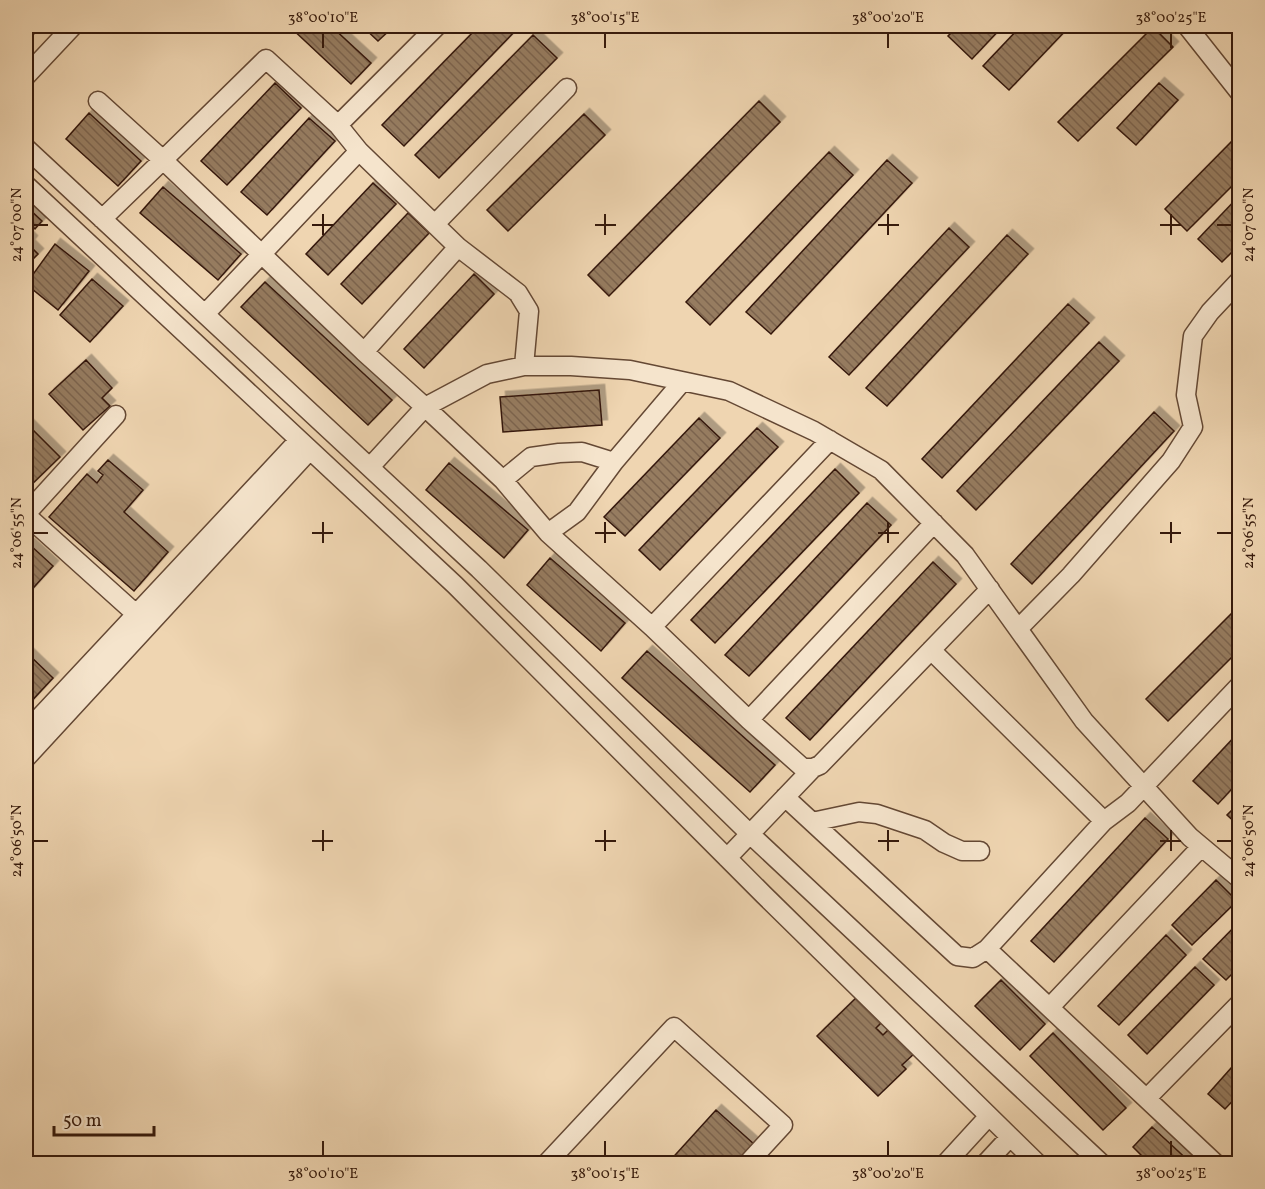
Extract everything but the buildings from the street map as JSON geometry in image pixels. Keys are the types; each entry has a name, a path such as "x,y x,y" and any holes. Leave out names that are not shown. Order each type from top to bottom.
{"street":[{"path":"26,76 74,26"},
{"path":"338,125 437,26"},
{"path":"1187,26 1239,93"},
{"path":"102,219 266,59 338,125 359,151 458,247 518,293 529,311 525,366"},
{"path":"435,224 567,88"},
{"path":"98,101 503,480 549,533 798,766 813,768"},
{"path":"26,148 480,569 750,834 1102,1164"},
{"path":"205,314 359,151"},
{"path":"26,185 455,585 727,858 1038,1164"},
{"path":"364,352 458,247"},
{"path":"1018,629 1071,575 1171,461 1193,427 1186,395 1193,336 1210,312 1239,280"},
{"path":"370,467 425,407 487,374 525,366 630,370 729,391 830,440 881,470 965,555 1084,721 1201,847 1239,879"},
{"path":"549,533 577,512 614,462 682,382"},
{"path":"116,416 26,515 136,614"},
{"path":"652,627 830,440"},
{"path":"26,732 136,614 304,445"},
{"path":"26,758 304,445"},
{"path":"503,480 531,457 582,452 614,462"},
{"path":"749,720 934,523"},
{"path":"727,858 990,589"},
{"path":"931,650 1104,821"},
{"path":"785,797 957,956 973,958 987,949 1104,821 1128,803 1239,685"},
{"path":"812,822 859,812 877,814 925,830 944,843 962,850 980,851"},
{"path":"1050,1007 1201,847"},
{"path":"987,949 1216,1164"},
{"path":"1148,1098 1239,1004"},
{"path":"546,1164 674,1027 783,1125 747,1164"},
{"path":"945,1164 988,1117"},
{"path":"985,1164 1010,1137"}]}
